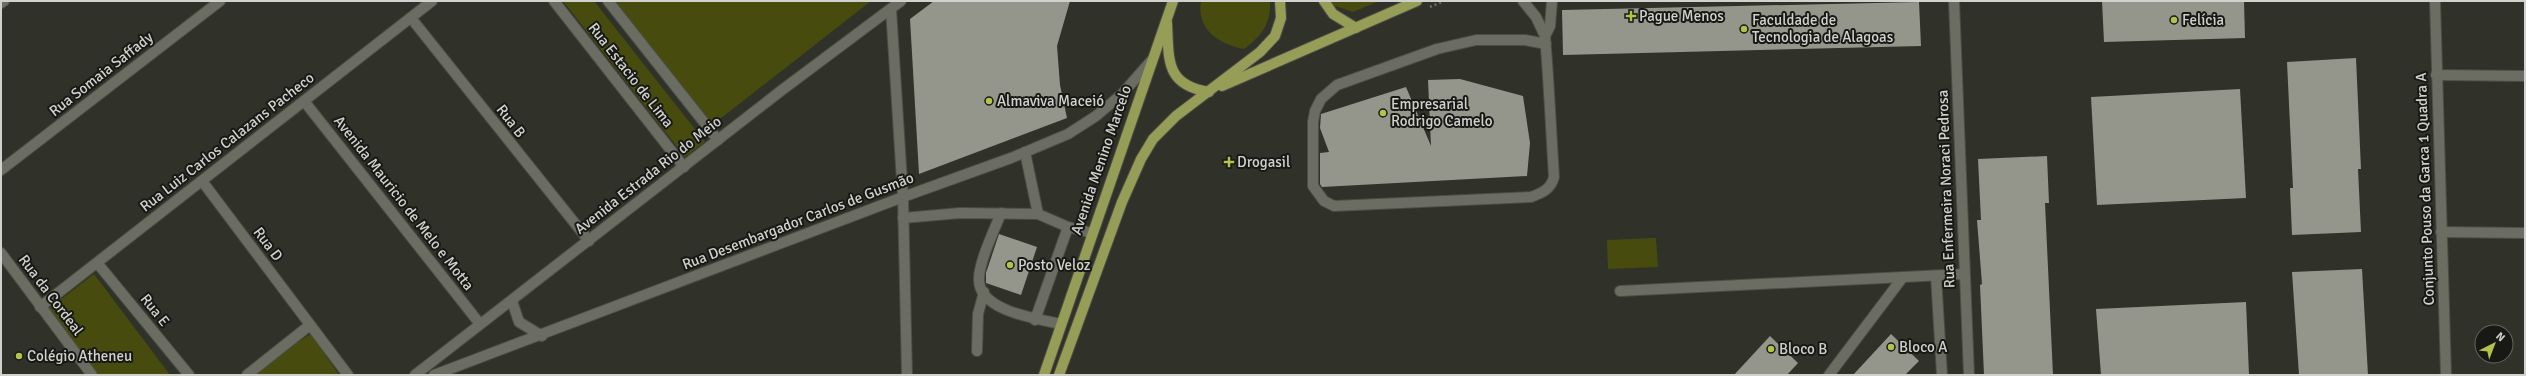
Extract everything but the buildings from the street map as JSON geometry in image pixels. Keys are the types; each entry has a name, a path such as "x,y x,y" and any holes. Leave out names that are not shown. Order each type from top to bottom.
{"main road":[{"name":"Avenida Menino Marcelo","path":"1044,375 1173,1"},
{"path":"1059,375 1122,202 1141,159 1153,139 1176,116 1260,52 1276,36 1281,18 1280,1"},
{"path":"1324,1 1333,14 1356,28"},
{"path":"1167,17 1170,66 1176,77 1193,89 1209,92 1417,1"}],"street":[{"name":"Rua Somaia Saffady","path":"1,170 220,1"},
{"name":"Rua Luiz Carlos Calazans Pacheco","path":"40,307 98,264 432,1"},
{"name":"Rua Estacio de Lima","path":"554,1 684,167"},
{"path":"608,1 718,140"},
{"name":"Avenida Estrada Rio do Meio","path":"415,375 718,140 901,1"},
{"path":"1523,1 1536,17 1546,40"},
{"path":"1546,40 1476,40 1437,49 1337,85 1322,99 1315,111 1313,122 1313,186 1317,194 1334,206 1531,197 1544,192 1553,183 1554,176 1546,40 1550,26 1552,1"},
{"name":"Rua Enfermeira Noraci Pedrosa","path":"1954,1 1969,375"},
{"name":"Conjunto Pouso da Garca 1 Quadra A","path":"2435,1 2446,375"},
{"path":"891,9 903,218 907,375"},
{"name":"Rua B","path":"411,18 589,241"},
{"name":"Rua Desembargador Carlos de Gusmão","path":"434,375 542,336 902,197 1025,152 1068,134 1096,116 1122,94 1151,62"},
{"path":"2436,75 2525,76"},
{"name":"Avenida Mauricio de Melo e Motta","path":"304,101 480,324"},
{"path":"1025,152 1038,214"},
{"name":"Rua D","path":"202,182 348,375"},
{"path":"903,218 960,213 1038,214 1068,227 1092,233"},
{"path":"1001,214 978,278 984,292 1002,309 1035,320 1061,324"},
{"path":"1035,320 1068,227"},
{"path":"2441,232 2525,233"},
{"name":"Rua da Cordeal","path":"1,253 92,375"},
{"name":"Rua E","path":"98,264 190,375"},
{"path":"1620,291 1964,274"},
{"path":"1936,276 1942,375"},
{"path":"1829,375 1903,277"},
{"path":"977,351 978,314 984,292"},
{"path":"512,300 518,322 542,336"},
{"path":"247,375 310,325"}],"green space":[{"path":"563,1 594,1 705,142 685,157"},
{"path":"614,1 871,1 711,126"},
{"path":"1201,1 1270,1 1269,16 1260,34 1244,49 1226,43 1211,34 1202,20 1200,11"},
{"path":"1331,1 1379,1 1353,12 1332,5"},
{"path":"1656,238 1658,267 1608,269 1607,240"},
{"path":"94,274 170,375 97,375 47,310"},
{"path":"311,334 339,375 244,375"}],"place":[{"name":"Pague Menos","path":"1631,16"},
{"name":"Felícia","path":"2174,20"},
{"name":"Faculdade de Tecnologia de Alagoas","path":"1744,29"},
{"name":"Almaviva Maceió","path":"989,101"},
{"name":"Empresarial Rodrigo Camelo","path":"1383,113"},
{"name":"Drogasil","path":"1229,162"},
{"name":"Posto Veloz","path":"1010,265"},
{"name":"Bloco A","path":"1891,347"},
{"name":"Bloco B","path":"1771,349"},
{"name":"Colégio Atheneu","path":"19,356"}]}
